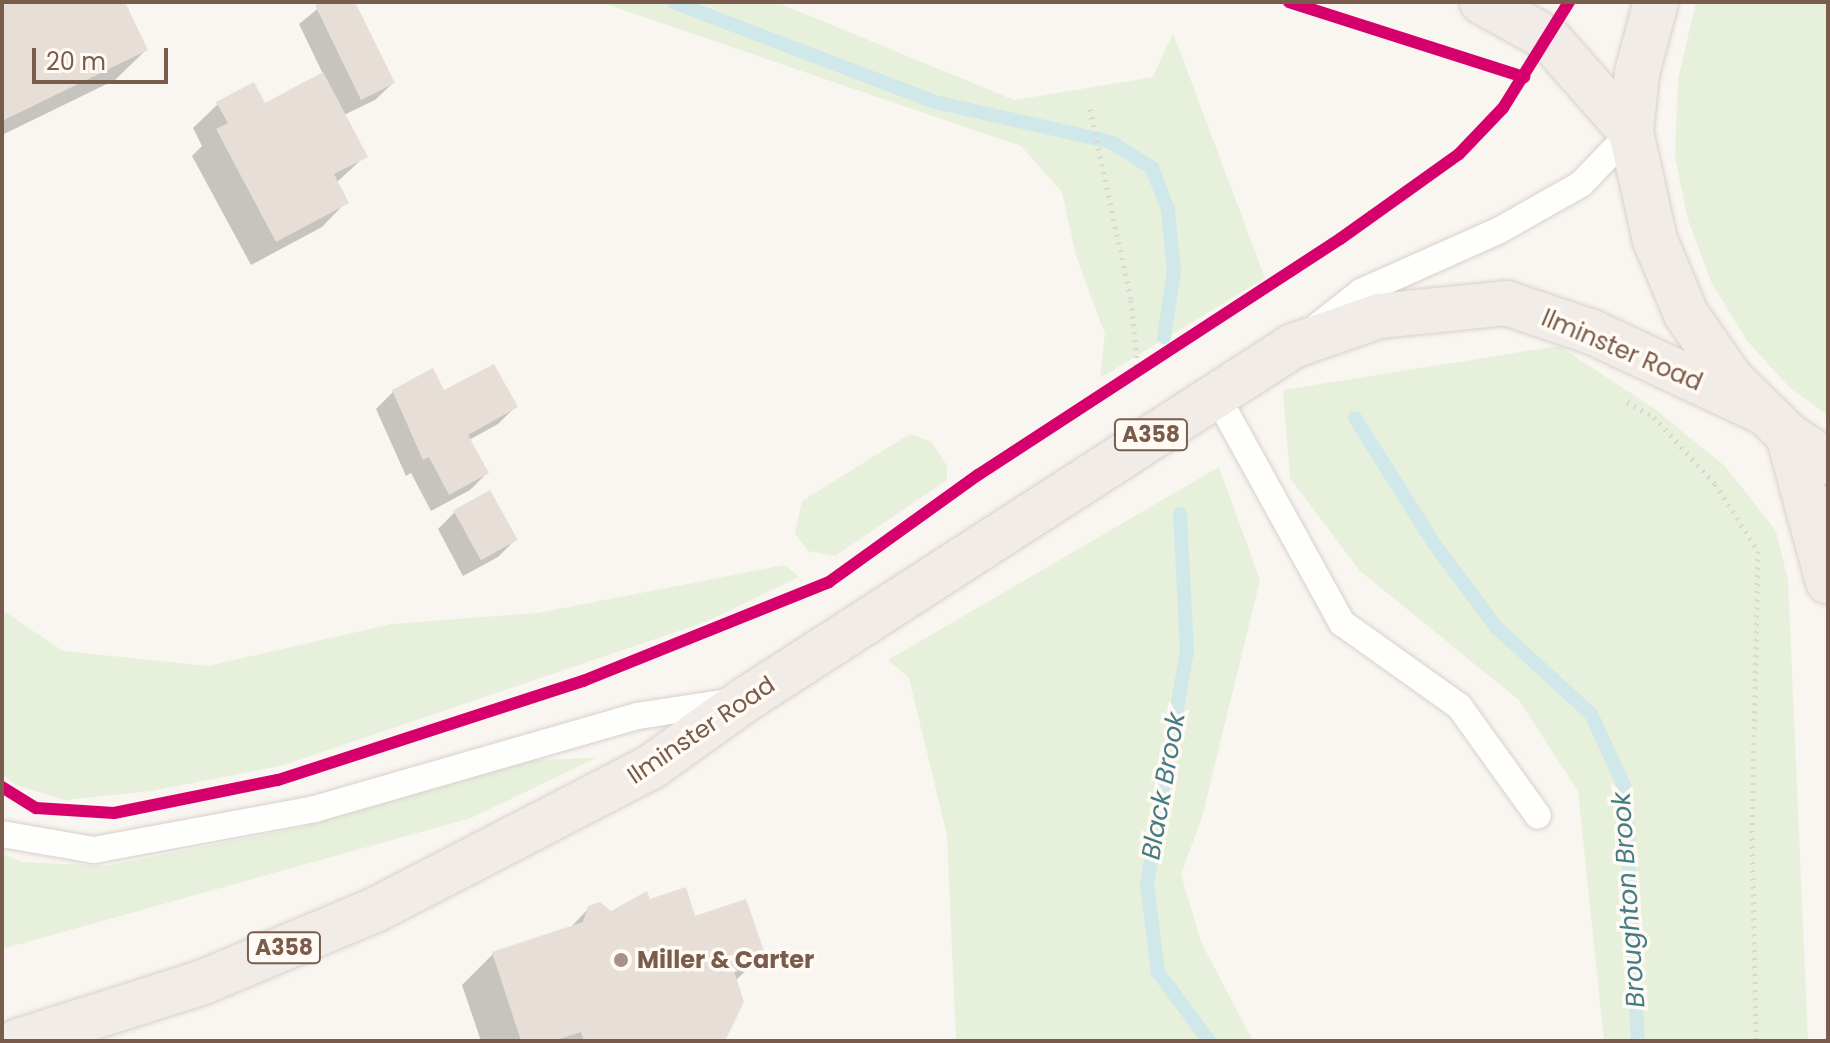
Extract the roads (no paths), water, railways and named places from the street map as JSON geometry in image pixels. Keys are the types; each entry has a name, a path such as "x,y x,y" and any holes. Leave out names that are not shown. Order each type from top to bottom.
{"highway":[{"path":"1482,2 1549,39 1631,132"},
{"path":"1656,2 1637,73 1631,132 1655,240 1686,314 1731,379 1774,423 1828,462"},
{"name":"Ilminster Road","path":"18,1041 201,983 377,909 651,767 745,700 1215,393 1293,346 1379,316 1506,303 1592,332 1774,423"},
{"path":"1774,423 1828,582"}],"lane":[{"name":"Ilminster Road","path":"1293,346 1361,292 1498,231 1581,184 1631,132"},
{"path":"1215,393 1342,623 1459,706 1538,816"},
{"path":"2,834 94,850 315,809 638,716 745,700"}],"waterway":[{"path":"673,2 935,102 1111,142 1152,168 1168,210 1174,271 1164,337"},
{"name":"Broughton Brook","path":"1355,418 1433,542 1496,627 1591,714 1626,790 1638,1041"},
{"name":"Black Brook","path":"1180,514 1187,650 1147,884 1158,972 1209,1041"}],"place":[{"name":"Miller & Carter","path":"621,960"}]}
